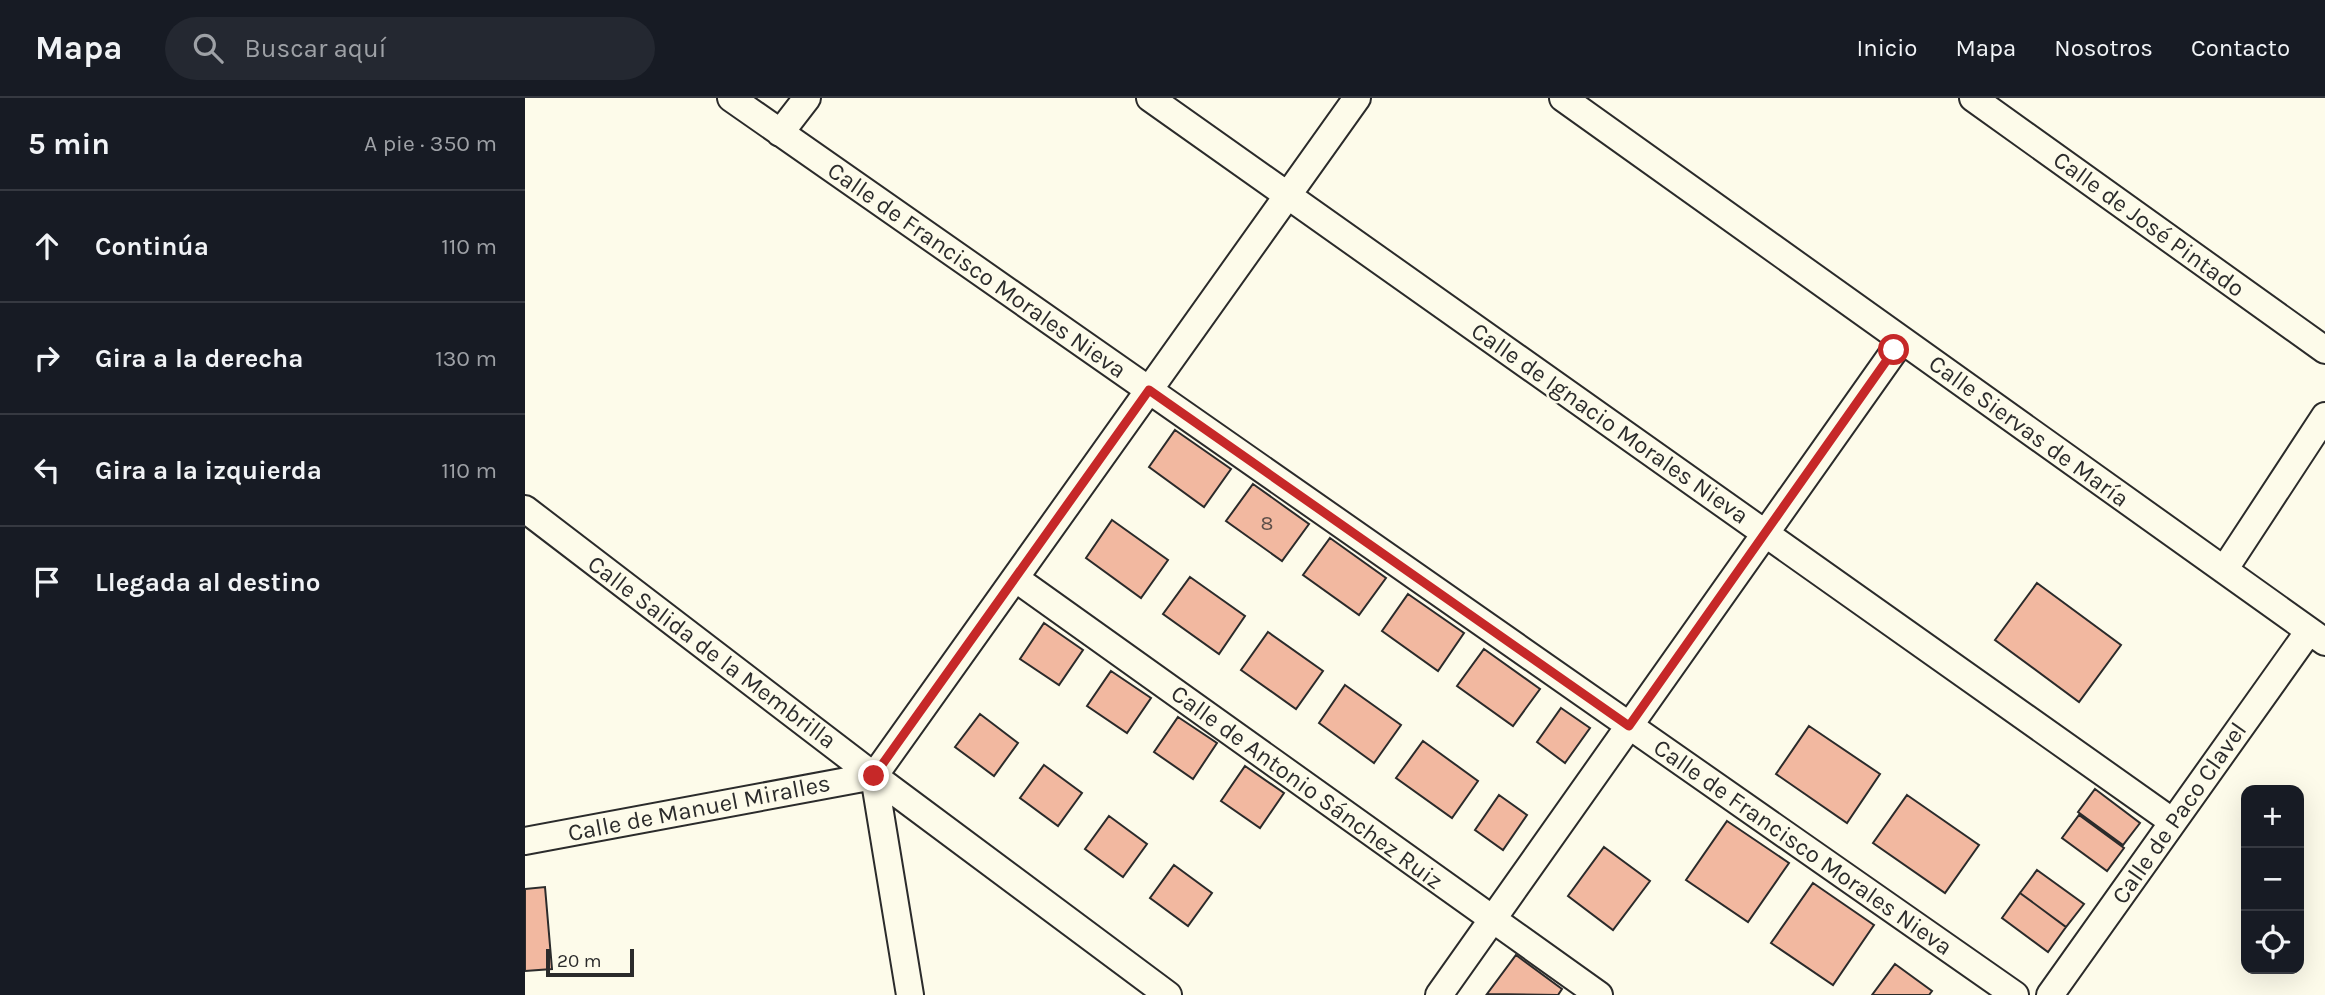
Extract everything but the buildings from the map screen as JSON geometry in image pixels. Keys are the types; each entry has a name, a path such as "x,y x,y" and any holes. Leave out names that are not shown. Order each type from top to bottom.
{"street":[{"name":"Calle de Francisco Morales Nieva","path":"731,98 2015,995"},
{"path":"780,133 807,98"},
{"name":"Calle de Ignacio Morales Nieva","path":"1150,98 2173,821"},
{"path":"910,995 874,776 1357,98"},
{"name":"Calle Siervas de María","path":"1563,98 2317,636"},
{"name":"Calle de José Pintado","path":"1973,98 2325,350"},
{"path":"1439,995 1902,340"},
{"path":"2224,570 2325,416"},
{"name":"Calle Salida de la Membrilla","path":"525,509 874,776 1168,995"},
{"name":"Calle de Antonio Sánchez Ruiz","path":"1015,578 1599,995"},
{"name":"Calle de Paco Clavel","path":"2050,995 2173,821 2317,636"},
{"name":"Calle de Manuel Miralles","path":"525,841 874,776"}],"route":[{"path":"874,776 1149,390 1629,726 1894,350"}]}
